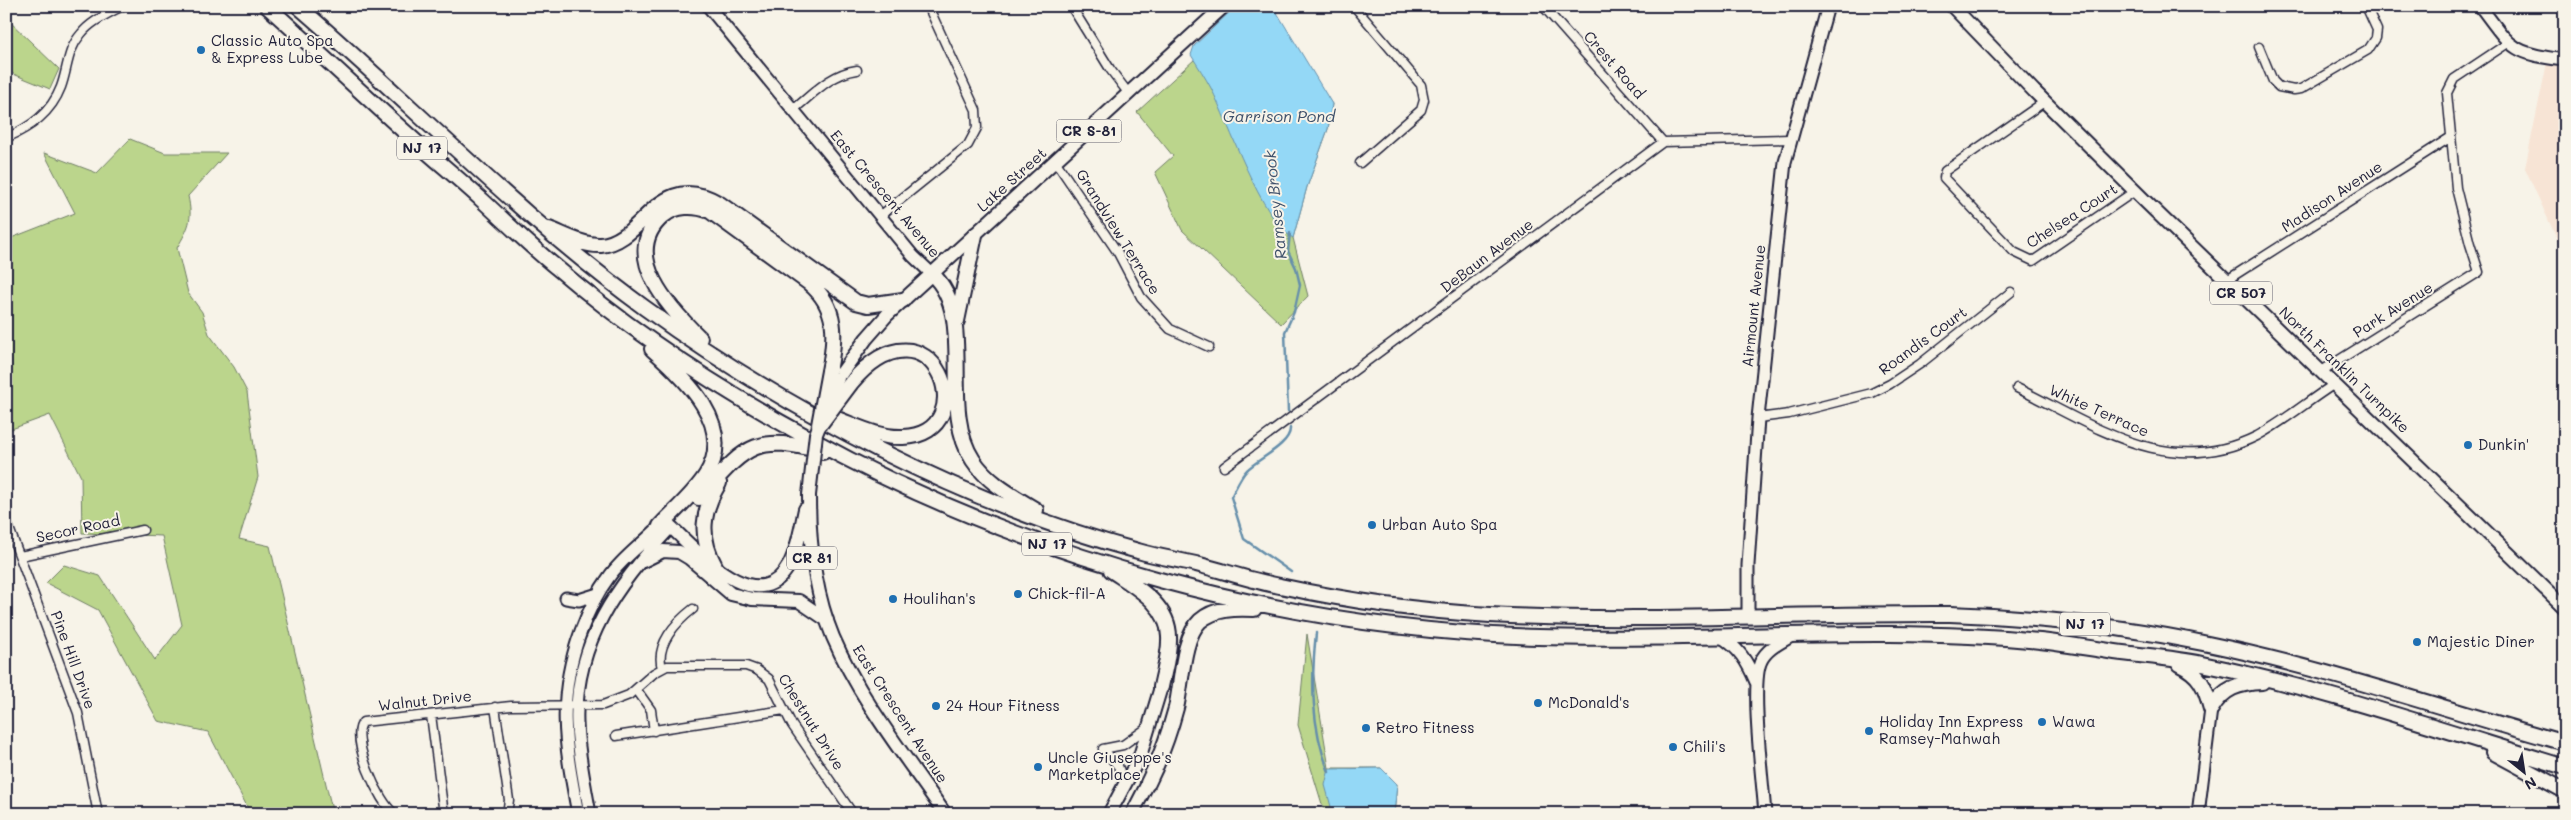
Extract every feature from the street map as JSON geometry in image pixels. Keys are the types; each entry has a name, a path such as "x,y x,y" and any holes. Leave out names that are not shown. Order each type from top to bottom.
{"highway":[{"name":"NJ 17","path":"267,6 556,267 595,299 679,359 756,408 810,439 901,484 995,525 1098,561 1190,587 1298,611 1393,626 1493,635 1562,637 1793,635 2006,638 2170,659 2274,681 2565,767"},
{"name":"NJ 17","path":"298,6 541,225 645,308 728,365 785,399 920,469 983,496 1069,529 1139,552 1277,586 1389,605 1487,614 1544,617 1898,614 2001,616 2159,634 2308,668 2561,741"},
{"path":"541,225 585,243 609,243 622,237 665,201 681,196 699,195 720,204 856,302 868,305 903,300"},
{"path":"728,365 668,306 657,289 649,270 646,249 650,232 666,214 680,207 696,207 710,211 809,283 821,294 829,309 834,325 835,340 834,374 819,426"},
{"path":"954,334 975,236"},
{"path":"932,274 944,286 951,300 960,429 969,454 985,475 1002,489 1069,529"},
{"path":"595,299 690,384 701,400 711,424 714,448 710,468 665,527"},
{"path":"785,399 871,432 904,437 918,434 931,427 937,421 944,405 946,390 939,371 929,360 910,351 893,352 880,357 851,383 819,426"},
{"path":"665,527 752,448 775,442 792,444 859,463"},
{"path":"715,566 705,541 704,517 727,469"},
{"path":"1098,561 1144,593 1164,617 1169,636 1161,687"},
{"path":"1148,783 1173,718 1188,642 1196,626 1210,614 1229,609 1298,611"},
{"path":"2170,659 2190,670 2202,680 2211,709"},
{"path":"2211,709 2222,694 2236,685 2274,681"},
{"path":"2461,736 2565,791"}],"main road":[{"name":"Lake Street","path":"932,274 1224,6"},
{"name":"North Franklin Turnpike","path":"1952,6 2044,102 2333,385 2565,608"},
{"name":"East Crescent Avenue","path":"834,374 903,300 932,274"},
{"name":"East Crescent Avenue","path":"819,426 812,461 809,495 812,554 816,580 827,620 841,654 861,689 944,814"},
{"path":"665,527 729,578 748,585 762,584 779,577 791,560 809,495"},
{"path":"643,561 663,551 679,552 689,558 731,594 752,599 799,601 827,620"},
{"path":"1109,814 1126,786 1140,756 1152,724 1161,687"},
{"path":"1132,814 1148,783"}],"street":[{"path":"6,138 34,124 53,102 61,87 71,48 81,33 93,22 122,6"},
{"name":"East Crescent Avenue","path":"708,6 913,256 932,274"},
{"path":"880,216 968,145 977,128 976,110 928,6"},
{"path":"1071,6 1110,69 1130,94"},
{"path":"1354,6 1421,85 1424,100 1421,110 1360,163"},
{"name":"Crest Road","path":"1543,6 1663,142"},
{"name":"Airmount Avenue","path":"1748,615 1748,565 1758,418 1785,162 1828,6"},
{"path":"2259,47 2273,81 2286,90 2301,89 2368,50 2373,44 2377,30 2366,6"},
{"path":"2480,6 2497,32 2508,42 2534,56 2565,60"},
{"path":"2451,137 2446,101 2449,85 2454,79 2508,42"},
{"path":"793,110 831,78 844,72 857,70"},
{"name":"Chelsea Court","path":"2044,102 1945,171 1944,178 2014,252 2023,258 2033,261 2135,191"},
{"name":"Park Avenue","path":"2320,372 2479,272 2461,212 2451,137"},
{"name":"Madison Avenue","path":"2227,280 2451,137"},
{"path":"1663,142 1790,139"},
{"name":"DeBaun Avenue","path":"1224,467 1663,142"},
{"name":"Grandview Terrace","path":"1056,162 1084,200 1118,252 1141,297 1170,329 1209,347"},
{"name":"Roandis Court","path":"1758,418 1790,414 1863,395 1890,384 1920,364 2011,292"},
{"name":"White Terrace","path":"2017,388 2137,445 2168,452 2186,452 2222,448 2258,435 2333,385"},
{"name":"Pine Hill Drive","path":"6,520 78,713 98,814"},
{"path":"590,814 578,742 577,706 581,675 594,630 613,598 643,561 665,527"},
{"path":"578,814 566,749 564,706 570,665 583,625 598,594 622,561 665,527"},
{"name":"Secor Road","path":"20,556 143,530"},
{"path":"566,598 579,600 598,594"},
{"path":"564,706 610,704 636,690 662,668 659,659 670,633 678,621 693,609"},
{"path":"583,625 594,630"},
{"path":"1765,814 1756,684 1758,669 1765,655 1774,646 1793,635"},
{"path":"1720,636 1738,648 1746,659 1756,684"},
{"name":"Chestnut Drive","path":"662,668 682,664 735,664 752,667 769,679 784,710 853,814"},
{"path":"636,690 651,710 654,731"},
{"name":"Walnut Drive","path":"395,814 388,807 371,777 359,736 359,727 366,721 495,707 564,706"},
{"path":"495,707 509,800 507,814"},
{"path":"2198,814 2211,709"},
{"path":"616,736 784,710"},
{"path":"431,715 444,814"},
{"path":"1126,786 1118,766 1103,749 1117,748 1130,742 1152,724"}],"shaded area":[{"path":"2548,58 2565,60 2565,257 2525,168"}],"green space":[{"path":"1253,6 1332,104 1328,129 1307,187 1293,238 1308,296 1281,324 1182,230 1155,172 1173,156 1137,112"},
{"path":"6,18 59,69 50,89 6,71"},
{"path":"130,139 165,153 227,153 188,196 189,223 177,248 188,293 202,312 209,334 234,367 247,392 258,477 239,539 270,546 333,814 251,814 208,732 158,721 98,610 46,583 64,565 100,576 155,660 182,625 162,536 82,533 81,477 50,415 6,431 6,240 75,213 44,153 97,173"},
{"path":"1307,634 1329,768 1381,768 1397,784 1394,814 1325,814 1298,725"}],"water":[{"name":"Garrison Pond","path":"1236,6 1273,6 1332,104 1328,129 1307,187 1293,238 1281,228 1269,212 1247,169 1211,88 1191,55 1194,46"},
{"path":"1381,768 1397,784 1394,814 1333,814 1325,785 1329,769"}],"waterway":[{"name":"Ramsey Brook","path":"1288,411 1285,332 1294,312 1300,285 1296,268 1288,251 1290,233"},
{"name":"Ramsey Brook","path":"1290,428 1285,440 1245,473 1231,497 1244,539 1291,572"},
{"name":"Ramsey Brook","path":"1316,633 1313,668 1314,703 1319,738 1329,772"}],"place":[{"name":"Classic Auto Spa & Express Lube","path":"201,50"},
{"name":"Dunkin'","path":"2468,445"},
{"name":"Urban Auto Spa","path":"1372,525"},
{"name":"Chick-fil-A","path":"1018,594"},
{"name":"Houlihan's","path":"893,599"},
{"name":"Majestic Diner","path":"2417,642"},
{"name":"McDonald's","path":"1538,703"},
{"name":"24 Hour Fitness","path":"936,706"},
{"name":"Wawa","path":"2042,722"},
{"name":"Retro Fitness","path":"1366,728"},
{"name":"Holiday Inn Express Ramsey-Mahwah","path":"1869,731"},
{"name":"Chili's","path":"1673,747"},
{"name":"Uncle Giuseppe's Marketplace","path":"1038,767"}]}
